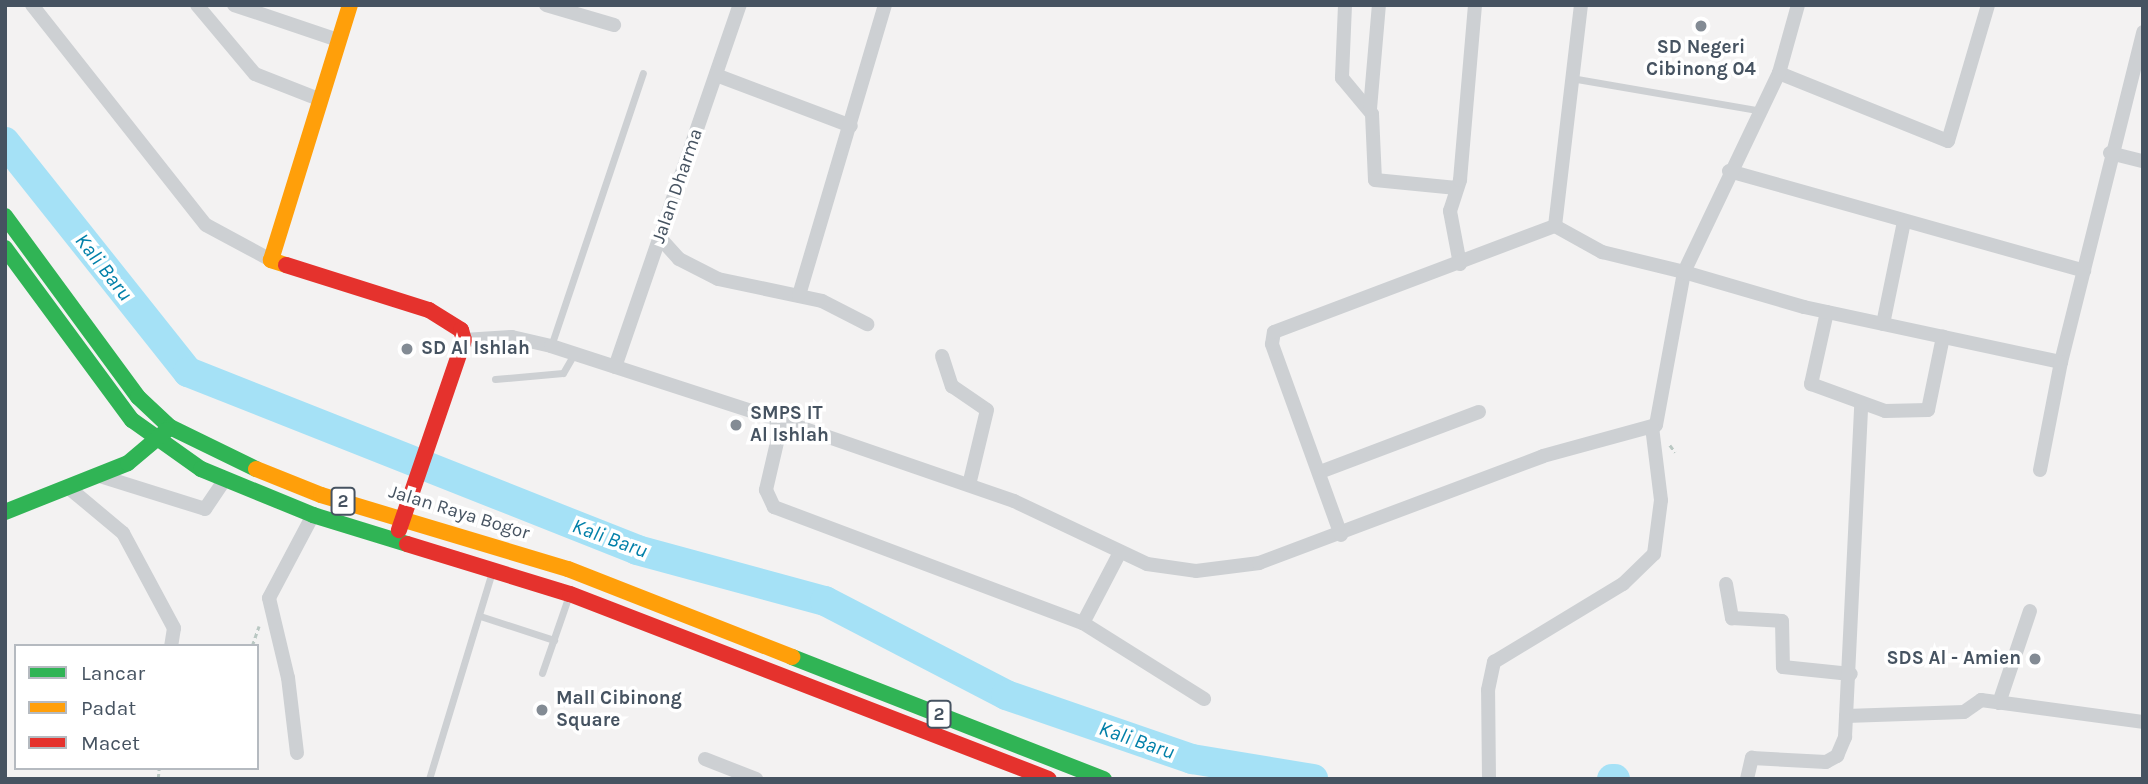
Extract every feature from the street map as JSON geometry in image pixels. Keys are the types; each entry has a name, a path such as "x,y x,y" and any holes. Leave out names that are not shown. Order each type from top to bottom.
{"main road":[{"path":"350,5 271,260 429,310 461,330 464,340 396,537"},
{"name":"Jalan Raya Bogor","path":"5,216 110,365 170,426 321,495 404,517 568,569 1104,779"},
{"name":"2","path":"5,248 96,378 157,443 225,479 313,515 396,537 570,594 766,672 1049,779"},
{"path":"5,512 100,476 157,443 170,426"},
{"path":"766,672 774,650"}],"street":[{"path":"32,5 206,225 271,260"},
{"path":"197,5 255,74 321,100"},
{"path":"234,5 338,40"},
{"path":"547,5 614,25"},
{"name":"Jalan Dharma","path":"615,367 740,5"},
{"path":"799,295 885,5"},
{"path":"1345,5 1343,80 1370,109"},
{"path":"1380,5 1370,109 1377,181 1457,188"},
{"path":"1461,264 1450,211 1457,188 1475,5"},
{"path":"1555,226 1570,78 1581,5"},
{"path":"1489,775 1494,662 1623,584 1654,554 1661,500 1652,427 1664,398 1684,272 1757,110 1779,73 1798,5"},
{"path":"1779,73 1948,141 1987,5"},
{"path":"2040,470 2061,362 2110,153 2143,32"},
{"path":"716,75 851,126"},
{"path":"2110,153 2143,161"},
{"path":"1729,171 2084,271"},
{"path":"1883,324 1904,222"},
{"path":"1341,535 1272,344 1274,332 1461,264 1555,226"},
{"path":"1555,226 1602,252 1827,312 2061,362"},
{"path":"660,238 679,259 718,279 799,295 867,324"},
{"path":"1827,312 1811,384 1861,405 1928,410 1943,337"},
{"path":"464,340 512,337 575,353 969,485 1048,515 1119,554 1196,571 1259,563 1341,535 1543,456 1652,427"},
{"path":"942,356 952,386 987,410 969,485"},
{"path":"1748,773 1752,758 1832,761 1845,737 1851,674 1861,405"},
{"path":"1320,472 1479,412"},
{"path":"782,421 766,490 774,507 1083,623 1204,699"},
{"path":"100,476 205,509 225,479"},
{"path":"69,488 123,533 174,628 171,644"},
{"path":"297,753 288,678 269,597 313,515"},
{"path":"1083,623 1119,554"},
{"path":"1726,584 1732,618 1783,621 1783,667 1851,674"},
{"path":"1999,702 2030,611"},
{"path":"1846,716 1960,713 1981,700 2143,722"},
{"path":"705,760 756,779"}],"lane":[{"path":"551,346 643,73"},
{"path":"1570,78 1757,110"},
{"path":"495,379 563,373 575,353"},
{"path":"429,779 494,568"},
{"path":"542,673 570,594"},
{"path":"480,616 554,640"}],"waterway":[{"name":"Kali Baru","path":"5,142 188,372 637,550 825,601 1006,695 1192,759 1313,779"}],"traffic: fast":[{"path":"5,216 138,397 170,427 256,469"},
{"path":"5,248 132,420 201,469 313,515 407,544"},
{"path":"5,512 128,463 167,430"},
{"path":"792,657 1104,779"}],"traffic: slow":[{"path":"286,265 271,260 350,5"},
{"path":"256,469 321,495 568,569 792,657"}],"traffic: jam":[{"path":"286,265 429,310 461,330 464,340 399,530"},
{"path":"407,544 570,594 1049,779"}],"place":[{"name":"SD Negeri Cibinong 04","path":"1701,26"},
{"name":"SD Al Ishlah","path":"407,349"},
{"name":"SMPS IT Al Ishlah","path":"736,425"},
{"name":"SDS Al - Amien","path":"2035,659"},
{"name":"Mall Cibinong Square","path":"542,710"}]}
